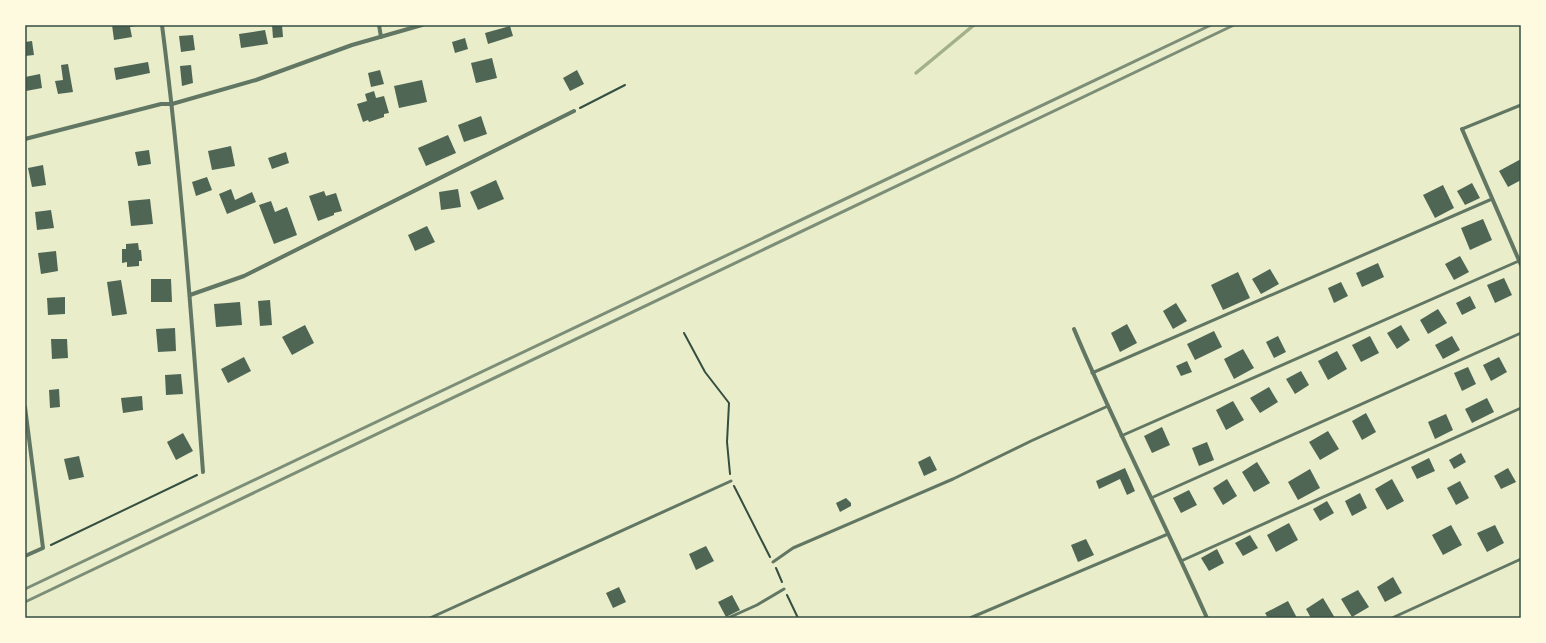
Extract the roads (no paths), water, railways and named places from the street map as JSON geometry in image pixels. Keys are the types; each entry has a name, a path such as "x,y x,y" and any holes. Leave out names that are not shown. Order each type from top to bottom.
{"street":[{"path":"162,25 172,104 190,294 203,472"},
{"path":"379,25 381,37"},
{"path":"25,139 161,104 172,104 256,80 352,44 422,25"},
{"path":"190,294 244,276 574,111"},
{"path":"1462,129 1520,262"},
{"path":"1074,329 1092,373 1207,618"},
{"path":"25,407 43,548 25,556"}],"lane":[{"path":"1462,129 1521,105"},
{"path":"1092,373 1492,199"},
{"path":"1121,436 1520,262"},
{"path":"1151,498 1521,334"},
{"path":"773,562 793,548 953,479 1108,406"},
{"path":"1181,561 1521,408"},
{"path":"430,618 731,481"},
{"path":"970,618 1168,534"},
{"path":"1392,618 1521,559"},
{"path":"728,618 757,605 784,588"}],"waterway":[{"path":"916,73 974,25"}],"railway":[{"path":"25,589 1211,25"},
{"path":"25,602 1234,25"}]}
